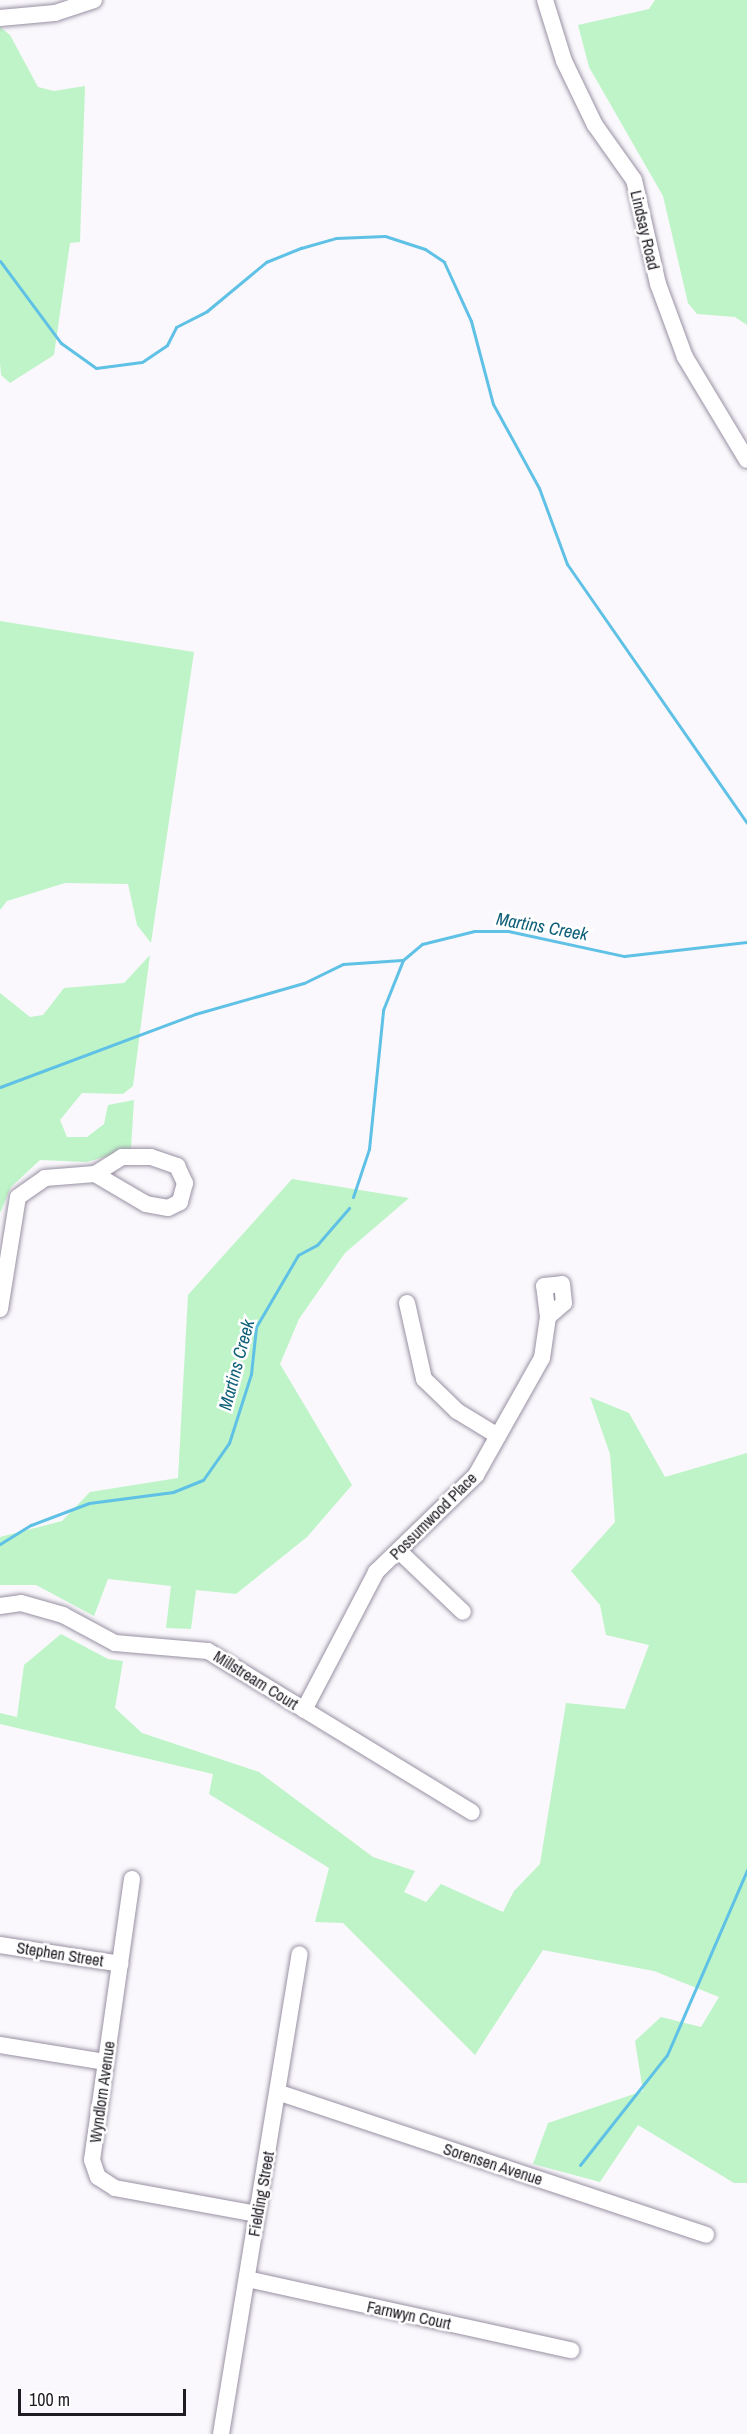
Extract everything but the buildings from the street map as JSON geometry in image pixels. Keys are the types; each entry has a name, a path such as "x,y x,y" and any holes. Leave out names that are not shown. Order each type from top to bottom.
{"street":[{"path":"0,18 55,13 94,0"},
{"name":"Lindsay Road","path":"545,0 564,61 595,125 634,180 661,293 685,357 747,460"},
{"path":"0,1309 18,1197 45,1178 95,1174 122,1157 151,1157 177,1166 184,1190 176,1206 157,1208 129,1199 95,1174"},
{"path":"407,1303 424,1379 457,1411 498,1436"},
{"name":"Possumwood Place","path":"304,1710 376,1572 476,1475 542,1358 548,1317"},
{"path":"399,1551 463,1612"},
{"name":"Millstream Court","path":"0,1606 21,1603 63,1615 115,1643 208,1651 472,1812"},
{"name":"Wyndlorn Avenue","path":"132,1879 92,2160 98,2177 115,2188 257,2214"},
{"name":"Stephen Street","path":"0,1945 121,1964"},
{"name":"Fielding Street","path":"221,2434 257,2214 280,2093 300,1954"},
{"path":"0,2045 105,2062"},
{"name":"Sorensen Avenue","path":"280,2093 706,2235"},
{"name":"Farnwyn Court","path":"247,2279 571,2350"}],"green space":[{"path":"655,0 747,0 747,325 735,317 697,314 688,303 663,196 589,67 578,25 649,9"},
{"path":"0,27 10,35 38,87 54,91 85,86 80,242 70,243 54,355 10,383 1,375 0,362"},
{"path":"0,621 194,652 151,943 137,925 128,884 65,883 7,901 0,910"},
{"path":"150,955 133,1086 123,1094 82,1093 60,1120 67,1137 87,1137 104,1124 108,1105 134,1100 131,1149 87,1162 40,1160 11,1187 0,1213 0,993 30,1017 43,1015 64,988 124,983"},
{"path":"292,1179 409,1198 345,1253 299,1319 280,1364 352,1485 307,1537 236,1594 196,1590 191,1629 166,1628 171,1586 108,1579 94,1616 36,1585 0,1585 0,1537 62,1521 90,1492 178,1478 188,1295"},
{"path":"590,1397 629,1413 665,1477 747,1453 747,2183 734,2183 638,2125 600,2182 533,2164 548,2123 643,2091 635,2041 661,2017 701,2027 719,1997 654,1971 543,1950 475,2055 343,1923 315,1922 329,1868 209,1794 213,1774 0,1724 0,1713 17,1717 24,1665 61,1634 108,1659 123,1661 115,1708 142,1733 259,1772 373,1857 415,1871 404,1892 426,1902 441,1884 503,1912 514,1891 540,1864 566,1703 625,1709 649,1645 606,1635 600,1605 571,1571 615,1522 610,1454"}],"waterway":[{"path":"0,261 61,343 96,368 142,362 167,345 176,327 207,311 266,262 301,248 336,238 385,236 425,249 444,262 471,321 493,404 539,488 567,564 747,823"},
{"name":"Martins Creek","path":"353,1197 369,1149 383,1010 403,960 422,944 474,931 508,931 624,956 747,942"},
{"path":"0,1087 195,1014 304,983 343,964 402,960"},
{"name":"Martins Creek","path":"0,1544 31,1525 89,1503 173,1492 203,1480 229,1443 251,1374 256,1327 298,1255 317,1245 349,1208"},
{"path":"580,2165 667,2055 747,1870"}]}
